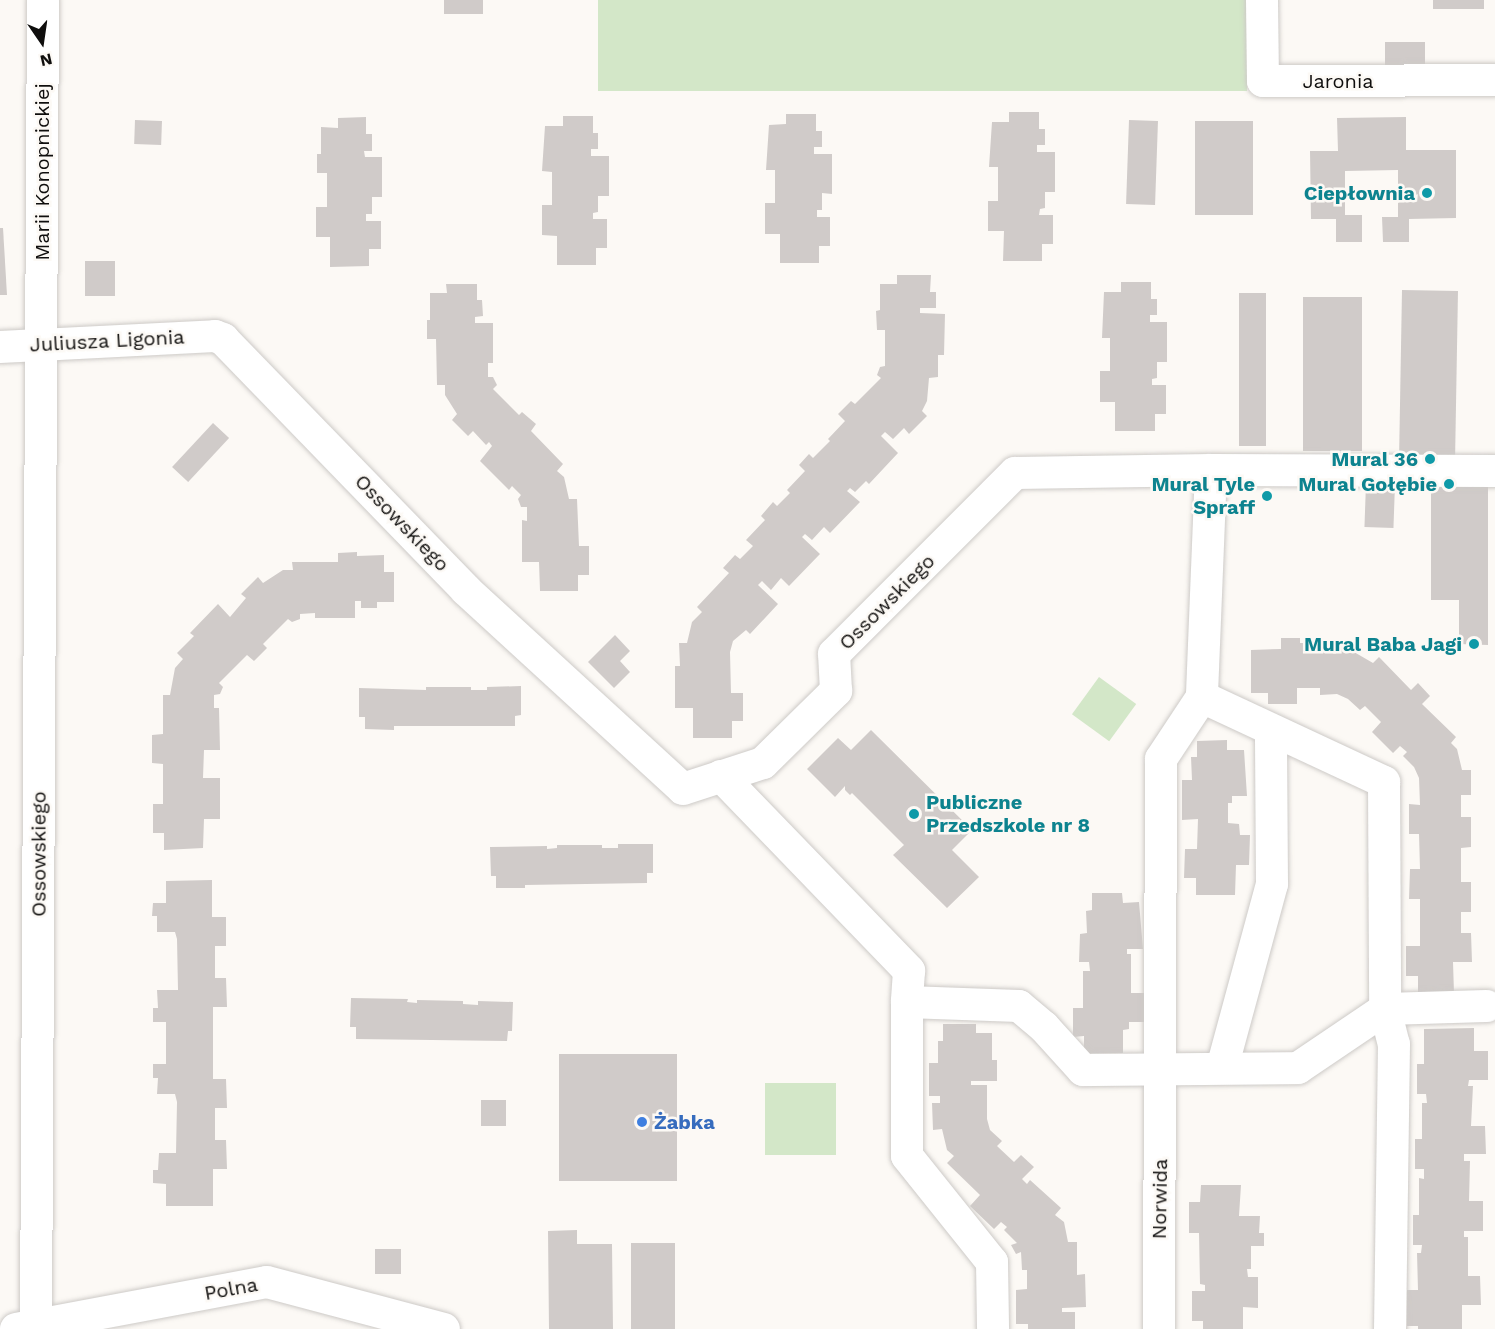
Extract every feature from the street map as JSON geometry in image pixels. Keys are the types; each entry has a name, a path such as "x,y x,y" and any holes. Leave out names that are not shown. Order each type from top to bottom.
{"street":[{"name":"Marii Konopnickiej","path":"42,344 43,0"},
{"name":"Jaronia","path":"1262,0 1263,81 1495,80"},
{"name":"Juliusza Ligonia","path":"0,347 215,336"},
{"name":"Ossowskiego","path":"215,336 223,339 466,590 683,789 763,763 836,691 834,654 1015,473 1211,470 1495,471"},
{"name":"Ossowskiego","path":"29,1327 42,344"},
{"path":"1211,470 1202,697 1384,782 1385,1009 1394,1044 1390,1329"},
{"name":"Norwida","path":"1159,1329 1162,1070 1161,759 1202,697"},
{"path":"1222,1068 1272,884 1271,730"},
{"path":"721,776 909,971 907,1156 992,1262 993,1329"},
{"path":"907,1002 1019,1006 1044,1027 1083,1070 1298,1068 1385,1009 1487,1006"},
{"name":"Polna","path":"29,1327 267,1282 444,1329"}],"green space":[{"path":"598,0 1247,0 1247,91 598,91"},
{"path":"1099,677 1136,704 1109,741 1072,714"},
{"path":"765,1083 836,1083 836,1155 765,1155"}],"building":[{"path":"444,0 483,0 483,14 444,14"},
{"path":"1433,0 1484,0 1484,9 1433,9"},
{"path":"1385,42 1425,42 1425,70 1385,70"},
{"path":"1009,112 1039,112 1039,129 1045,129 1045,145 1037,145 1037,152 1055,152 1055,192 1045,192 1045,208 1040,209 1039,215 1053,215 1053,244 1042,244 1042,261 1003,261 1004,231 988,231 988,201 998,201 998,167 989,167 992,122 1009,122"},
{"path":"786,114 816,114 816,131 822,131 822,147 814,147 814,154 832,154 832,194 822,193 822,210 817,210 817,217 830,217 830,246 819,246 819,263 780,263 780,234 765,234 765,203 775,203 775,170 766,170 769,125 786,124"},
{"path":"563,116 593,116 593,133 598,133 598,149 591,149 591,156 609,156 609,196 598,196 598,212 593,213 593,219 607,219 607,248 596,248 596,265 557,265 557,236 542,235 542,205 552,205 552,172 542,171 545,126 563,126"},
{"path":"366,117 366,134 372,134 372,151 364,151 365,157 382,157 382,197 372,197 372,214 366,214 366,221 381,221 381,249 369,249 369,266 330,267 330,237 316,237 316,207 327,207 327,173 317,173 317,154 321,154 321,127 338,128 338,118"},
{"name":"Ciepłownia","path":"1406,117 1406,150 1456,150 1456,218 1409,219 1409,242 1383,242 1382,217 1398,217 1398,170 1345,171 1345,215 1362,215 1362,242 1336,242 1336,219 1311,219 1310,151 1338,151 1337,118"},
{"path":"135,120 162,121 161,145 134,144"},
{"path":"1129,120 1158,121 1155,205 1126,204"},
{"path":"1195,121 1253,121 1253,215 1195,215"},
{"path":"0,228 3,228 7,295 0,295"},
{"path":"85,261 115,261 115,296 85,296"},
{"path":"897,275 931,275 930,292 936,292 936,308 920,308 920,313 945,314 944,355 938,355 938,377 929,378 927,401 922,411 927,416 909,434 904,428 893,439 885,432 881,436 898,453 869,484 866,481 855,492 850,488 847,491 860,502 830,533 824,527 812,540 805,534 802,537 820,554 789,586 781,578 771,590 762,581 758,585 778,604 750,634 746,630 733,641 730,652 731,693 743,693 743,721 732,721 732,738 693,738 693,708 675,708 675,666 680,666 679,643 687,643 692,622 702,612 697,607 729,573 723,568 735,555 740,559 753,546 746,540 765,520 761,516 773,502 777,506 790,493 787,490 805,471 799,465 809,454 813,458 830,441 828,439 845,421 838,414 851,401 855,404 881,378 877,375 880,367 885,366 885,330 877,330 876,311 880,310 880,284 897,284"},
{"path":"1121,282 1151,282 1151,299 1157,299 1157,315 1150,315 1150,322 1167,322 1167,362 1157,362 1157,378 1152,379 1152,385 1166,385 1166,414 1155,414 1155,431 1115,431 1115,402 1100,402 1100,371 1110,371 1110,338 1102,338 1104,292 1121,292"},
{"path":"446,284 477,284 477,300 482,300 483,316 475,317 475,323 493,323 493,363 488,363 488,377 493,377 497,385 493,389 519,415 522,412 536,424 531,431 563,464 557,471 564,477 569,499 577,499 579,546 589,546 589,575 578,575 578,591 540,591 539,562 522,562 522,520 527,521 527,507 521,507 518,499 521,495 512,486 509,490 480,461 492,446 489,442 486,445 473,431 468,436 452,420 457,414 445,395 445,385 437,385 436,339 427,339 430,293 447,293"},
{"path":"1402,290 1458,291 1455,460 1399,459"},
{"path":"1239,293 1266,293 1266,446 1239,446"},
{"path":"1303,297 1362,297 1362,451 1303,451"},
{"path":"213,423 229,438 188,482 172,467"},
{"path":"1366,483 1395,484 1393,528 1364,527"},
{"path":"1431,484 1488,484 1488,645 1459,644 1459,600 1431,600"},
{"path":"357,552 357,556 384,555 384,572 394,572 394,602 377,602 377,608 361,608 361,601 355,601 355,618 315,618 315,613 300,614 300,619 292,622 288,619 263,644 267,648 254,661 247,655 219,683 223,687 220,694 214,695 214,708 219,708 220,750 204,750 203,778 220,778 220,819 204,819 203,848 164,850 164,833 153,833 153,804 163,804 163,764 152,763 152,735 163,734 163,695 170,695 175,668 183,659 177,653 194,636 190,633 218,604 230,617 246,598 241,594 258,577 263,583 283,570 293,570 292,562 338,562 338,553"},
{"path":"615,635 630,651 620,661 630,672 614,688 588,662"},
{"path":"1281,638 1300,638 1300,643 1344,643 1344,652 1354,652 1373,663 1379,657 1411,690 1418,683 1430,696 1422,704 1456,737 1451,743 1457,749 1462,770 1471,770 1471,795 1461,795 1461,817 1471,817 1471,847 1461,848 1461,882 1471,882 1471,912 1461,912 1461,933 1471,933 1472,962 1453,962 1454,993 1418,993 1418,976 1406,976 1406,946 1420,946 1420,899 1409,899 1410,869 1420,869 1419,834 1409,834 1409,804 1420,805 1419,778 1414,767 1403,756 1407,752 1400,746 1393,753 1372,732 1381,722 1365,706 1360,710 1348,699 1337,694 1320,695 1320,688 1297,688 1297,704 1268,704 1268,693 1251,693 1251,650 1281,649"},
{"path":"521,686 521,715 515,716 515,726 394,726 394,730 365,729 365,717 359,717 359,688 426,690 426,687 471,687 471,690 487,690 487,687"},
{"name":"Publiczne Przedszkole nr 8","path":"871,730 972,830 952,850 979,877 947,908 893,855 904,845 852,793 850,795 845,790 845,786 835,797 807,769 838,738 851,750"},
{"path":"1227,740 1227,750 1244,750 1247,796 1232,796 1232,803 1228,803 1228,823 1239,824 1240,835 1250,835 1249,865 1236,865 1235,895 1196,895 1196,878 1184,878 1185,849 1197,849 1198,819 1182,820 1182,780 1192,780 1191,757 1197,757 1197,741"},
{"path":"618,844 653,844 653,873 647,873 647,883 525,885 525,888 496,888 496,876 491,876 490,847 547,846 547,849 557,848 557,845 602,845 602,848 618,848"},
{"path":"212,880 212,917 226,917 226,946 215,946 215,978 226,978 227,1007 213,1007 213,1079 226,1079 227,1108 215,1108 215,1140 226,1140 227,1169 213,1169 213,1206 166,1206 166,1184 153,1183 153,1170 158,1170 159,1153 176,1153 177,1102 175,1094 157,1094 158,1078 153,1078 153,1064 166,1064 166,1022 153,1022 153,1008 158,1008 157,990 178,990 177,939 175,932 157,932 157,916 152,916 153,903 166,903 166,881"},
{"path":"1092,893 1122,893 1123,903 1139,902 1143,949 1127,949 1127,954 1131,954 1131,993 1146,993 1147,1022 1129,1022 1129,1029 1123,1030 1123,1053 1084,1053 1084,1036 1073,1037 1073,1008 1083,1008 1083,971 1090,971 1089,962 1079,962 1080,934 1087,933 1086,911 1092,910"},
{"path":"351,998 408,999 407,1002 417,1003 417,1000 463,1001 463,1004 478,1005 478,1001 513,1002 512,1031 508,1031 507,1041 356,1039 356,1027 350,1027"},
{"path":"943,1024 976,1024 976,1033 992,1033 992,1060 997,1060 997,1081 971,1081 971,1085 987,1085 987,1119 990,1130 1002,1141 997,1146 1014,1162 1021,1155 1034,1167 1022,1179 1027,1184 1030,1180 1061,1208 1055,1215 1064,1222 1068,1242 1077,1242 1077,1275 1085,1274 1086,1307 1062,1308 1062,1312 1075,1312 1075,1329 1028,1329 1028,1324 1016,1324 1016,1290 1027,1289 1027,1270 1022,1270 1021,1252 1016,1254 1011,1245 1017,1243 1004,1230 1007,1227 1001,1222 994,1229 970,1206 980,1195 947,1163 954,1156 947,1150 942,1129 933,1130 932,1103 940,1103 940,1096 929,1096 929,1063 938,1063 938,1041 943,1041"},
{"path":"1474,1028 1474,1051 1488,1051 1488,1080 1469,1080 1468,1086 1473,1086 1471,1126 1485,1126 1486,1154 1464,1154 1464,1161 1470,1161 1469,1201 1483,1201 1483,1231 1464,1231 1464,1237 1468,1237 1468,1276 1480,1276 1481,1305 1462,1305 1462,1329 1418,1329 1418,1326 1407,1326 1407,1290 1418,1290 1417,1253 1421,1253 1422,1245 1413,1245 1413,1215 1419,1215 1419,1178 1424,1179 1424,1169 1415,1169 1415,1139 1422,1139 1422,1103 1427,1103 1426,1094 1417,1094 1417,1064 1424,1064 1424,1029"},
{"path":"559,1054 677,1054 677,1181 559,1181"},
{"path":"481,1100 506,1100 506,1126 481,1126"},
{"path":"1201,1185 1241,1185 1239,1216 1260,1216 1259,1233 1264,1233 1264,1246 1251,1246 1251,1269 1247,1269 1248,1277 1258,1277 1258,1308 1243,1307 1243,1329 1203,1329 1203,1321 1192,1321 1192,1291 1205,1291 1205,1285 1200,1284 1199,1233 1189,1233 1189,1202 1200,1202"},
{"path":"577,1230 577,1244 612,1244 613,1329 549,1329 548,1231"},
{"path":"631,1243 675,1243 675,1329 631,1329"},
{"path":"375,1249 401,1249 401,1274 375,1274"}],"place":[{"name":"Ciepłownia","path":"1427,193"},
{"name":"Mural 36","path":"1430,459"},
{"name":"Mural Gołębie","path":"1449,484"},
{"name":"Mural Tyle Spraff","path":"1267,496"},
{"name":"Mural Baba Jagi","path":"1474,644"},
{"name":"Publiczne Przedszkole nr 8","path":"914,814"},
{"name":"Żabka","path":"642,1122"}]}
